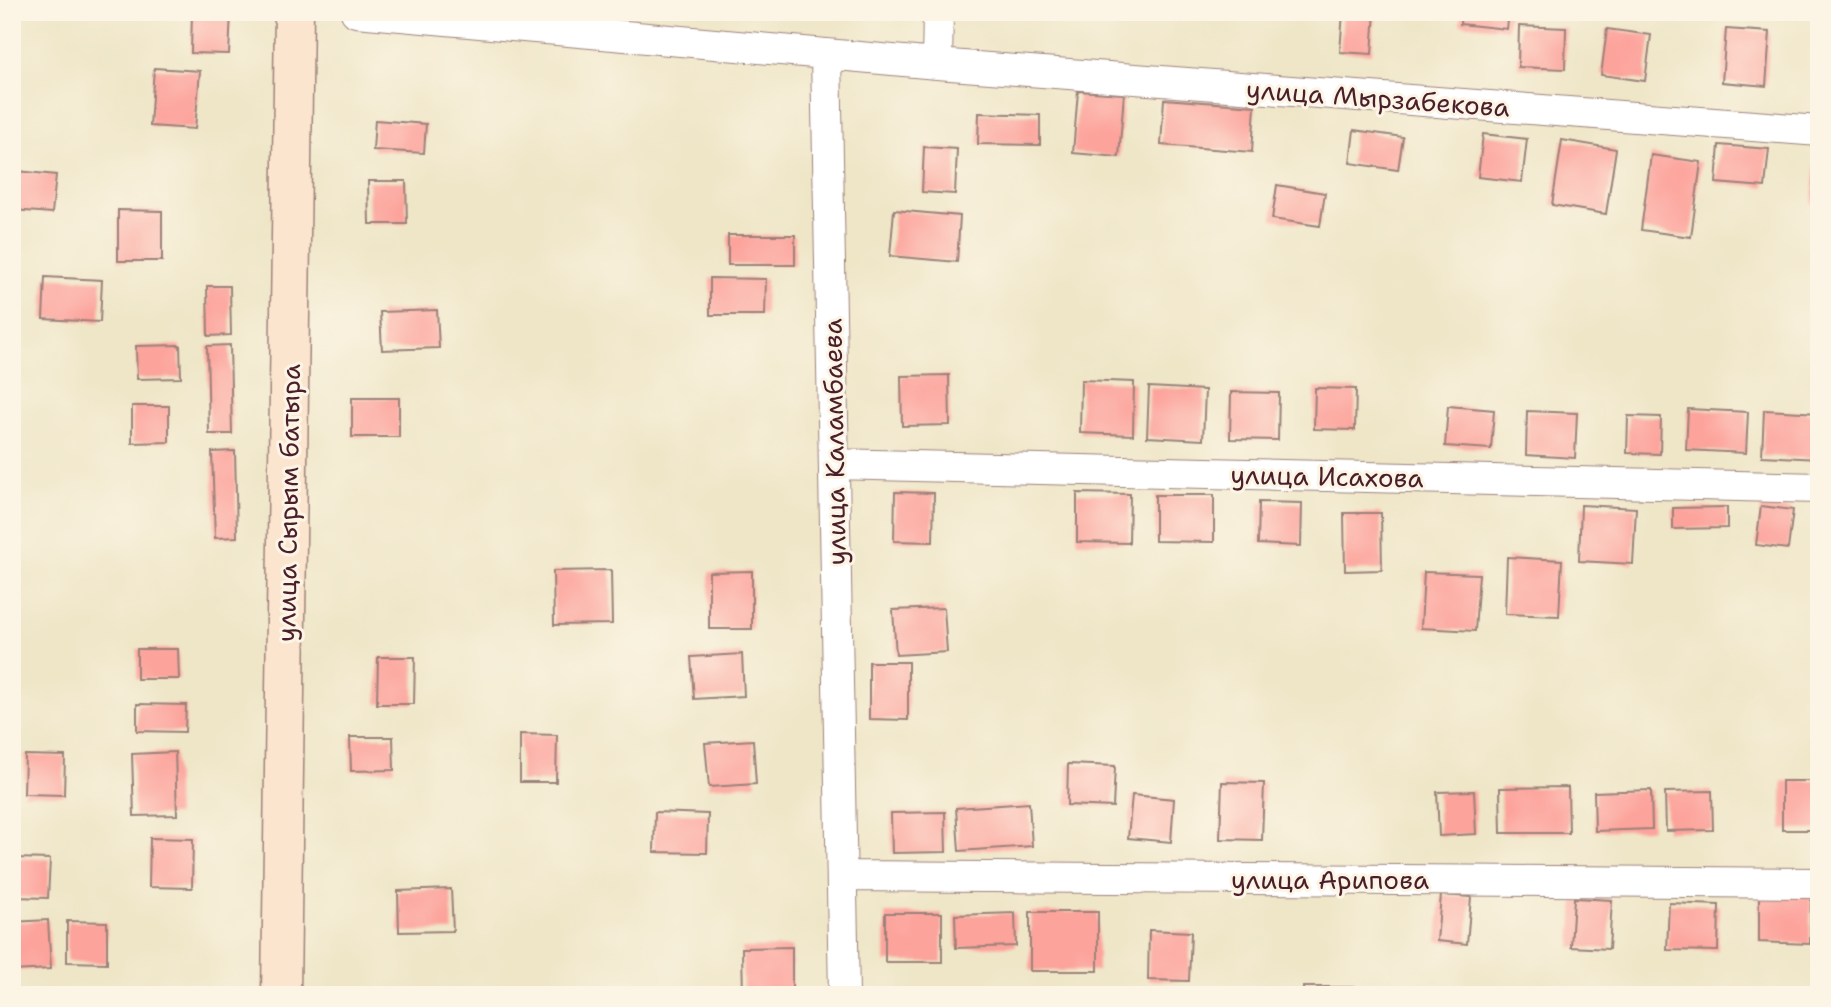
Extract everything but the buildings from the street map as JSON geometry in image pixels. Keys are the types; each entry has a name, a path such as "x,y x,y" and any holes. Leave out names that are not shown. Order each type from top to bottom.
{"street":[{"name":"улица Сырым батыра","path":"281,995 294,12"},
{"path":"356,12 937,64 938,12"},
{"name":"улица Каламбаева","path":"826,54 844,995"},
{"name":"улица Мырзабекова","path":"937,64 1819,131"},
{"name":"улица Исахова","path":"834,464 1819,488"},
{"name":"улица Арипова","path":"842,876 1819,883"}]}
